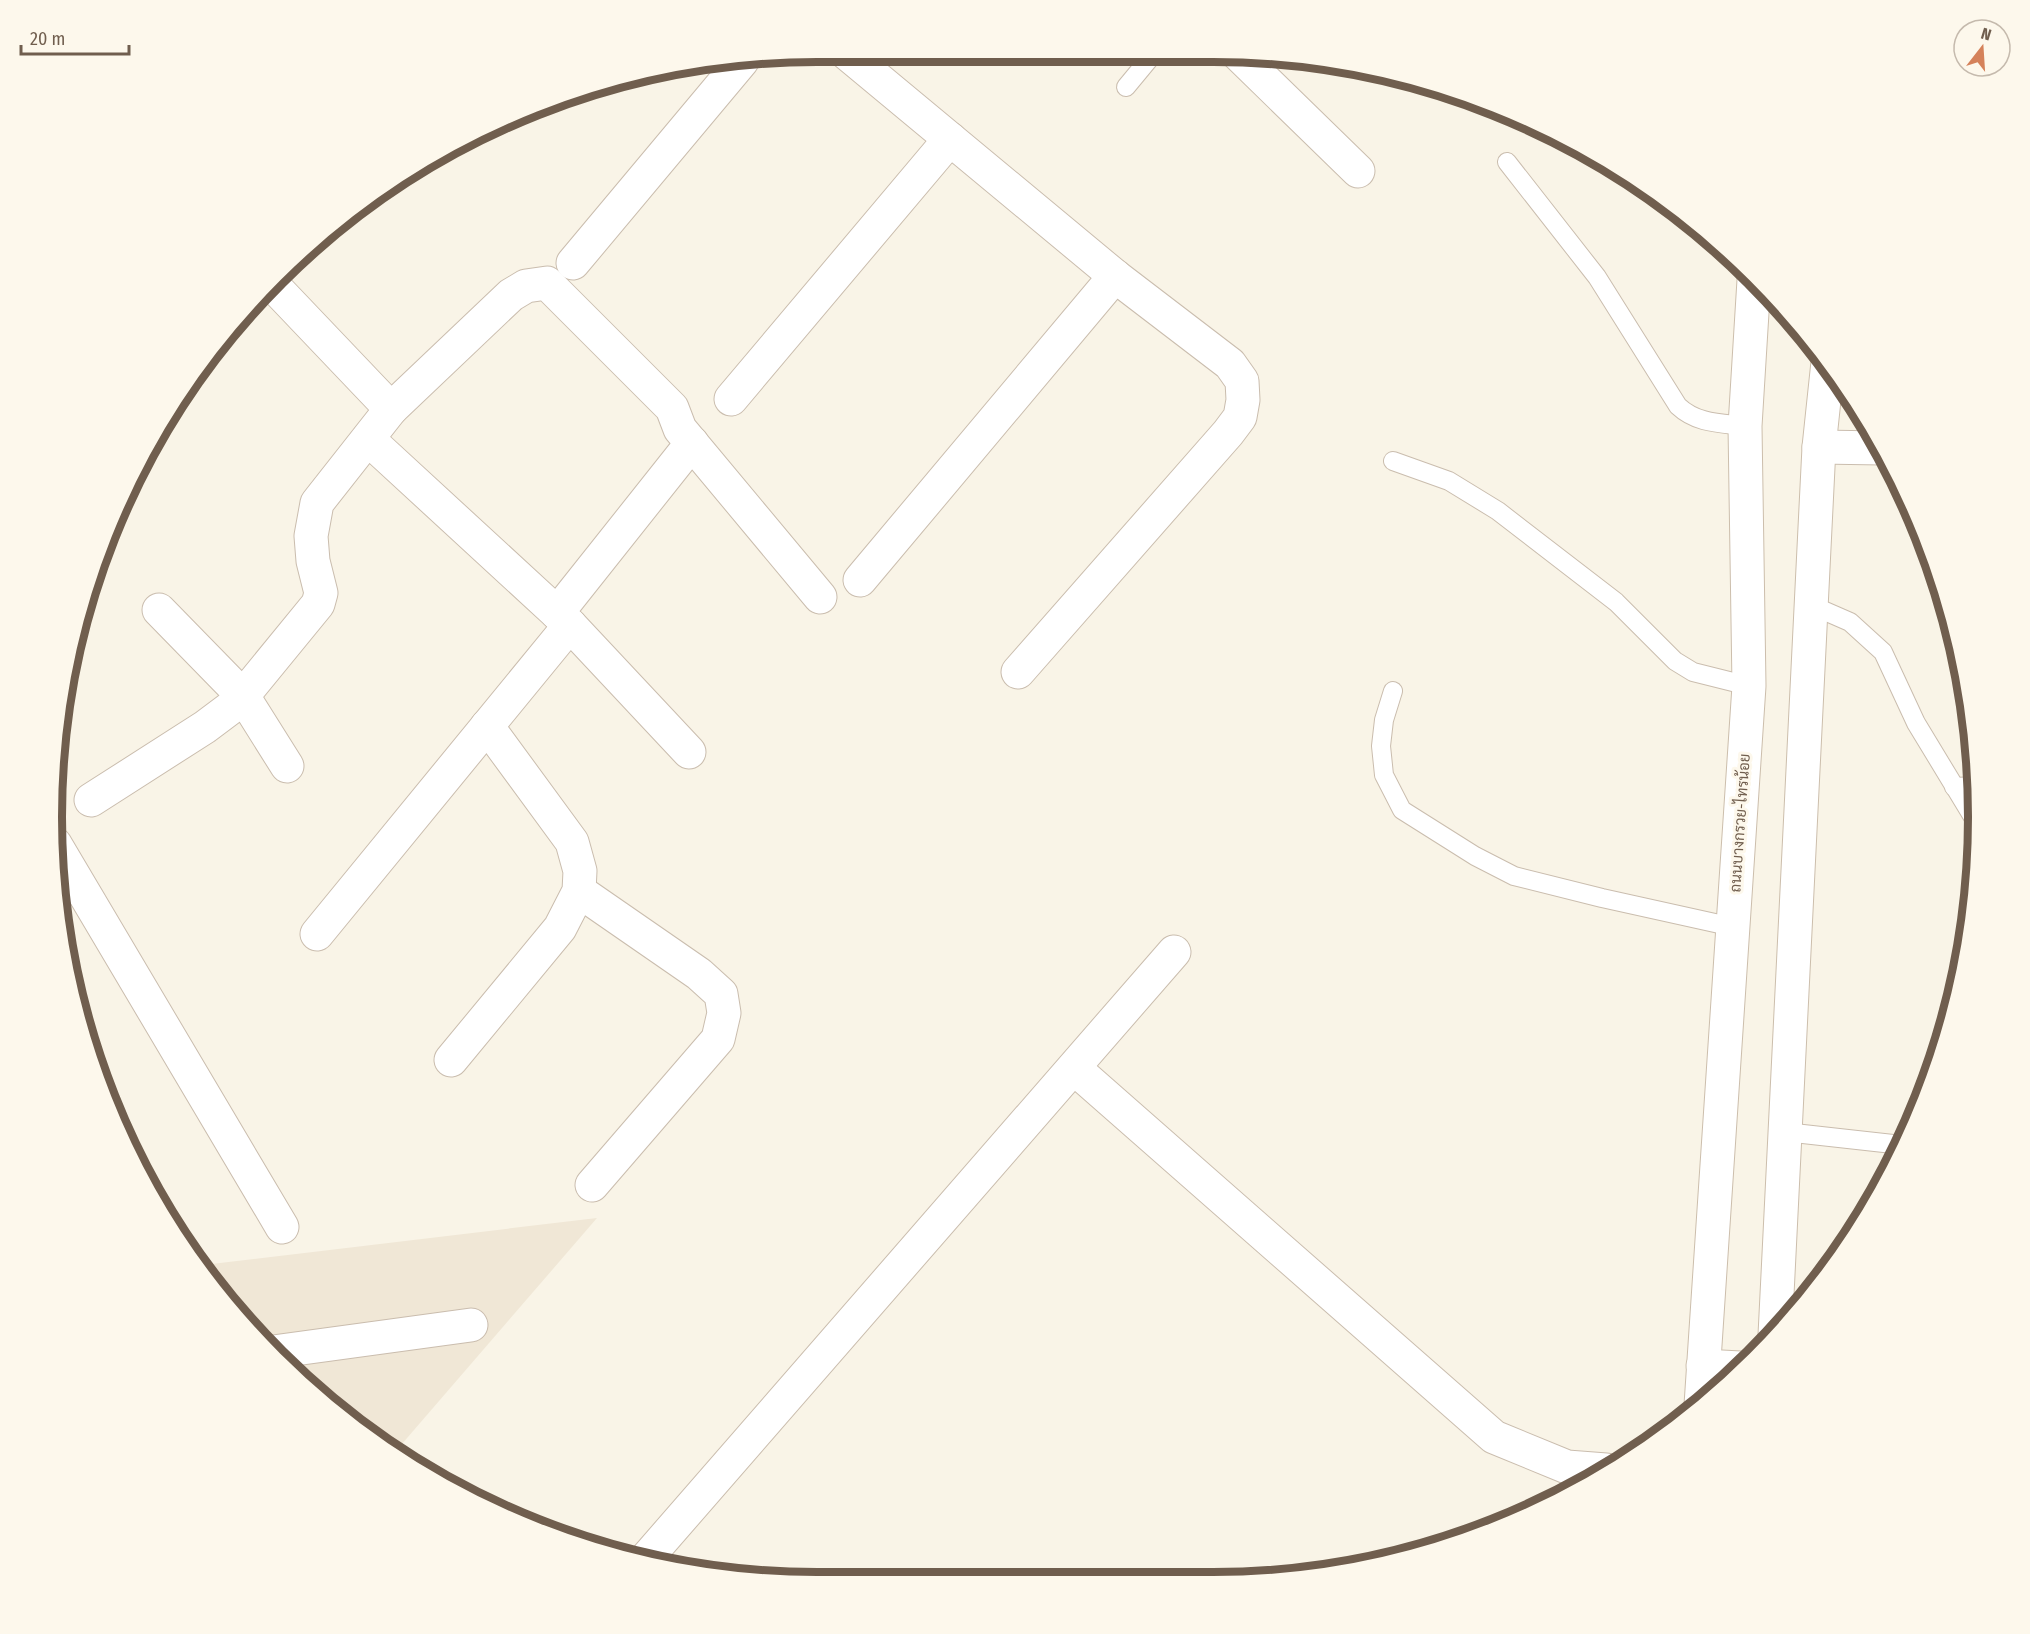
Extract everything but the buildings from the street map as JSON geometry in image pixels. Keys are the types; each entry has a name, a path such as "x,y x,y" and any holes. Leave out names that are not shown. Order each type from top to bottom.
{"street":[{"path":"856,61 1115,276 1230,364 1242,381 1243,400 1240,417 1228,433 1018,672"},
{"path":"1248,62 1358,171"},
{"path":"573,263 738,66"},
{"path":"731,399 950,139"},
{"path":"860,580 1115,276"},
{"path":"91,801 206,727 243,696 318,604 321,593 313,561 311,536 317,503 391,409 511,295 526,285 547,283 672,408 680,429 820,597"},
{"path":"277,289 391,409"},
{"name":"ถนนบางกรวย-ไทรน้อย","path":"1702,1393 1749,686 1745,426 1753,290"},
{"path":"1776,1321 1819,447 1826,377"},
{"path":"368,439 563,619 689,752"},
{"path":"318,934 487,726 692,443"},
{"path":"1819,447 1872,448"},
{"path":"159,609 243,696 287,766"},
{"path":"451,1060 560,928 579,891 580,871 572,842 487,726"},
{"path":"63,857 282,1227"},
{"path":"579,891 699,974 721,994 724,1013 718,1039 592,1185"},
{"path":"650,1554 1174,952"},
{"path":"1074,1068 1494,1437 1567,1467 1594,1469"},
{"path":"283,1351 471,1325"},
{"path":"1703,1366 1730,1367"}],"lane":[{"path":"1126,87 1148,61"},
{"path":"1507,162 1597,278 1678,406 1703,421 1745,426"},
{"path":"1393,461 1449,481 1498,511 1616,602 1675,661 1694,672 1749,686"},
{"path":"1811,605 1850,622 1883,652 1916,723 1968,809"},
{"path":"1393,691 1384,720 1380,746 1384,775 1402,810 1474,856 1514,876 1733,927"},
{"path":"1954,787 1967,786"},
{"path":"1785,1132 1894,1143"}],"shaded area":[{"path":"597,1218 400,1447 319,1385 283,1351 249,1315 209,1264"}]}
